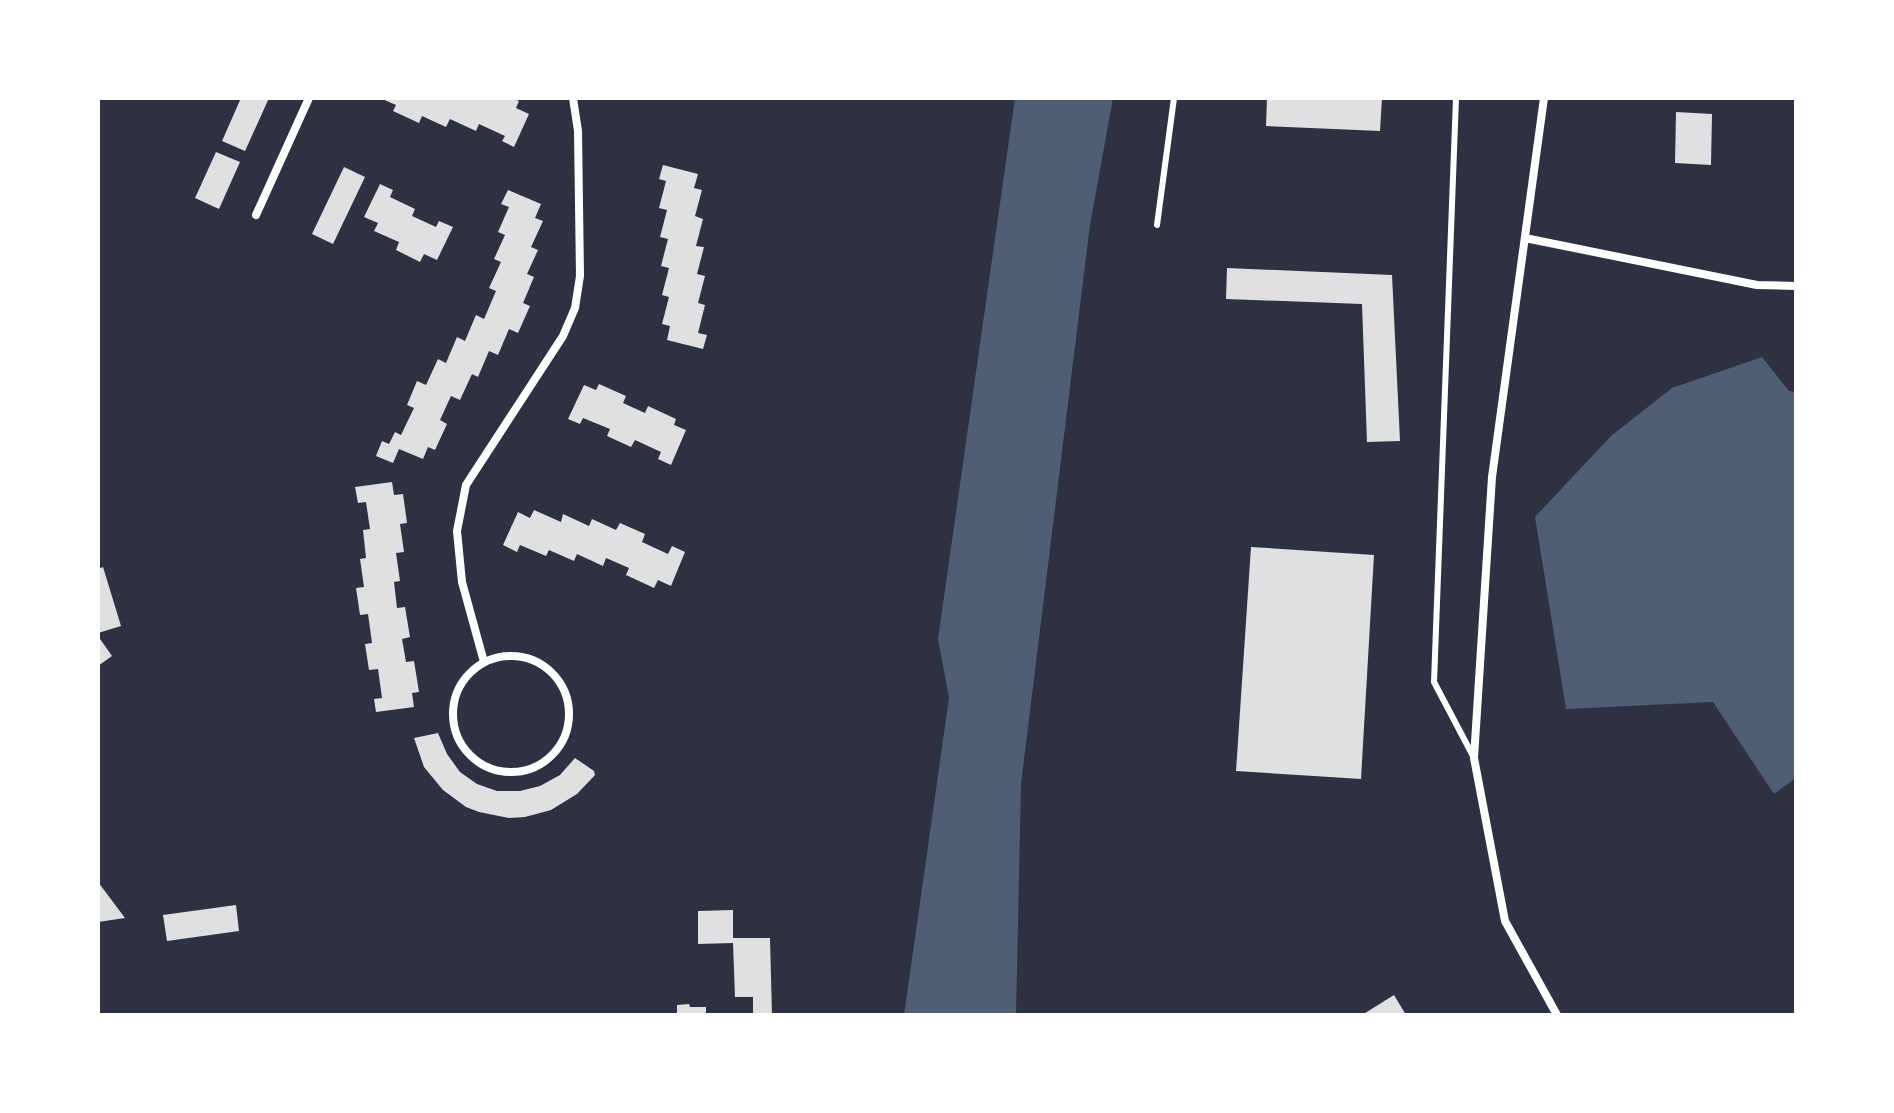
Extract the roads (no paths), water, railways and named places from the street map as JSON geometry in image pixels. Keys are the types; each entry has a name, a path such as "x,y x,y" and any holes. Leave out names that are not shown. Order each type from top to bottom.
{"street":[{"path":"256,215 309,98"},
{"path":"484,662 462,582 457,531 466,485 563,336 575,308 580,276 578,131 573,98"},
{"path":"1544,98 1492,477 1474,758 1505,921 1557,1015"},
{"path":"1525,238 1757,285 1796,286"},
{"path":"502,656 520,656 539,662 554,674 565,690 570,708 569,727 561,745 549,760 533,769 513,773 494,771 477,762 463,748 455,730 452,710 457,691 468,674 484,662 502,656"}],"lane":[{"path":"1157,225 1174,98"},
{"path":"1456,98 1434,682 1474,758"}],"water":[{"path":"1015,98 1113,98 1090,225 1021,784 1016,1015 904,1015 949,698 938,639"},
{"path":"1762,357 1789,391 1796,392 1796,778 1774,794 1713,702 1566,709 1535,517 1611,436 1672,388"}]}
